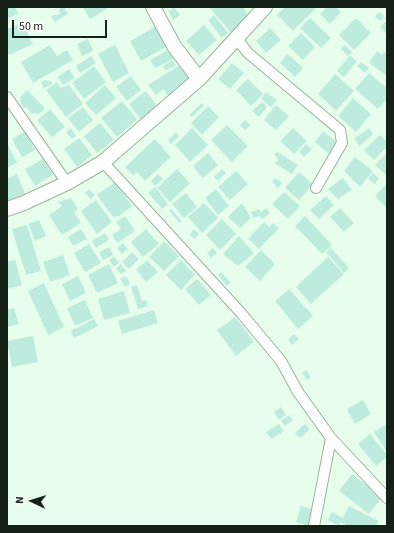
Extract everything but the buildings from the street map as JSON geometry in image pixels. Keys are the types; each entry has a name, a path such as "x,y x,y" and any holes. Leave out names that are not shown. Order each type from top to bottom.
{"street":[{"path":"153,7 174,46 199,79"},
{"path":"7,209 24,203 67,183 103,162 199,79 265,7"},
{"path":"236,38 248,53 340,130 342,143 316,188"},
{"path":"7,97 67,183"},
{"path":"103,162 216,284 281,361 298,392 331,438 387,498"},
{"path":"314,526 331,438"}]}
